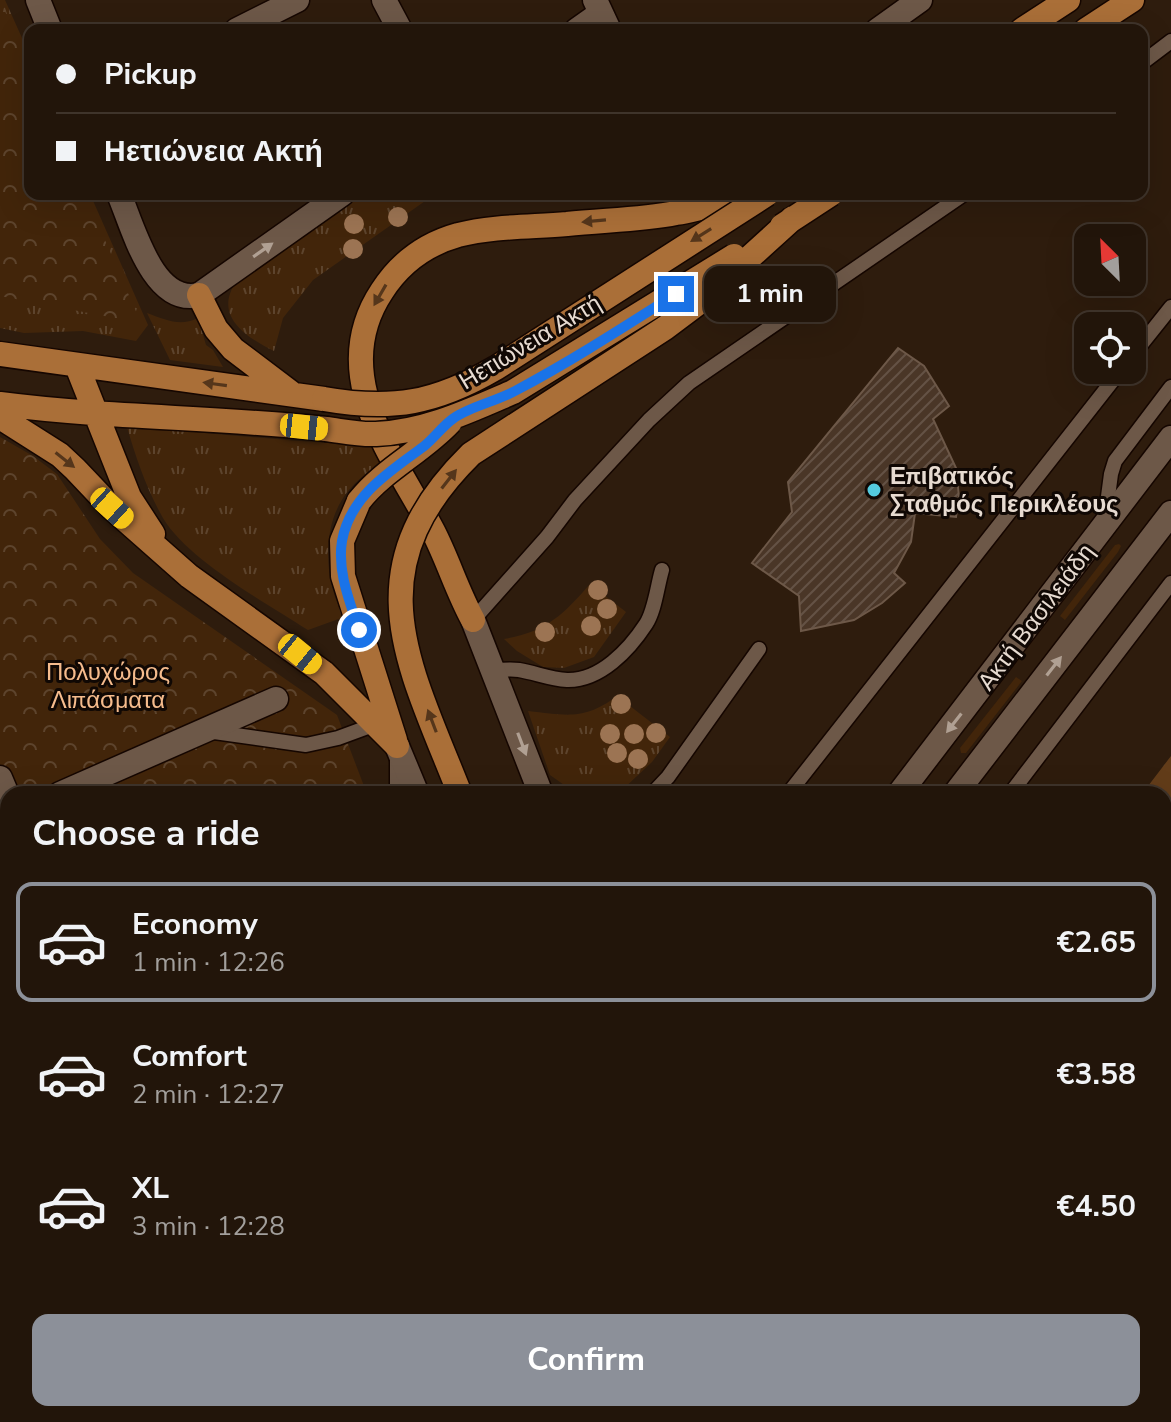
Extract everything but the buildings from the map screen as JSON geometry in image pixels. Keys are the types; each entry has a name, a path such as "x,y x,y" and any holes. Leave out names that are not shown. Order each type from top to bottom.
{"main road":[{"path":"1031,24 1068,0"},
{"path":"1095,24 1132,0"},
{"path":"473,620 435,535 384,445 370,413 360,361 364,330 377,299 390,278 409,259 436,243 460,235 677,213 729,200"},
{"name":"Ηετιώνεια Ακτή","path":"0,354 376,406 423,399 466,385 496,368 758,200"},
{"name":"Ηετιώνεια Ακτή","path":"0,404 98,414 259,421 377,434 420,428 513,392 652,309 822,200"},
{"path":"457,786 408,662 402,636 401,580 407,552 418,528 451,475 471,454 665,328 705,298 793,218"},
{"path":"199,295 216,329 233,349 292,394"},
{"path":"77,366 129,497 166,556"},
{"path":"0,417 68,462 112,508 189,576 300,654 397,746"},
{"path":"397,746 343,576 342,541 359,501 377,481 424,446 454,417"}],"street":[{"path":"38,0 48,24"},
{"path":"249,24 297,0"},
{"path":"384,0 397,24"},
{"path":"886,24 920,0"},
{"path":"122,200 151,267 162,284 179,296 199,295 316,202"},
{"name":"Ακτή Βασιλειάδη","path":"905,786 1171,438"},
{"name":"Ακτή Βασιλειάδη","path":"961,786 1171,513"},
{"path":"473,620 541,786"},
{"path":"78,786 276,699"},
{"path":"397,746 414,786"}],"lane":[{"path":"1148,58 1171,41"},
{"path":"473,620 547,537 575,500 677,394 955,200"},
{"path":"1146,338 1171,307"},
{"path":"794,786 1110,384"},
{"path":"1104,527 1115,461 1171,387"},
{"path":"494,670 519,670 544,678 579,680 604,669 647,623 662,570"},
{"path":"1016,786 1171,583"},
{"path":"660,786 759,649"},
{"path":"203,730 306,745 338,738 376,724"},
{"path":"397,746 397,786"}],"green space":[{"path":"0,0 5,0 24,43 24,200 93,200 148,325 136,341 83,331 24,333 0,328"},
{"path":"0,0 24,54 24,200 88,200 141,323 0,296"},
{"path":"352,200 426,200 313,280 283,318 274,351 244,332 231,315 228,305 236,282"},
{"path":"147,313 179,322 198,318 206,345 213,350 223,367 170,360"},
{"path":"127,427 409,446 362,477 348,491 333,520 329,537 329,571 344,617 308,630 229,580 190,549 175,534 157,507 142,474"},
{"name":"Πολυχώρος Λιπάσματα","path":"0,437 57,474 100,539 133,573 337,715 364,786 0,786"},
{"path":"1119,544 1118,552 1065,620 1060,616 1115,545"},
{"path":"590,584 626,612 594,657 564,668 543,667 504,639 543,627 571,605"},
{"path":"1016,677 1022,681 966,753 961,753 960,748"},
{"path":"617,696 670,737 652,762 626,786 566,786 550,775 528,711 564,715 584,713"}],"water":[{"path":"1171,756 1171,786 1148,786"}],"place":[{"name":"Επιβατικός Σταθμός Περικλέους","path":"874,490"}],"route":[{"path":"359,630 343,576 342,541 359,501 367,491 441,432 454,417 513,392 676,294"}]}
